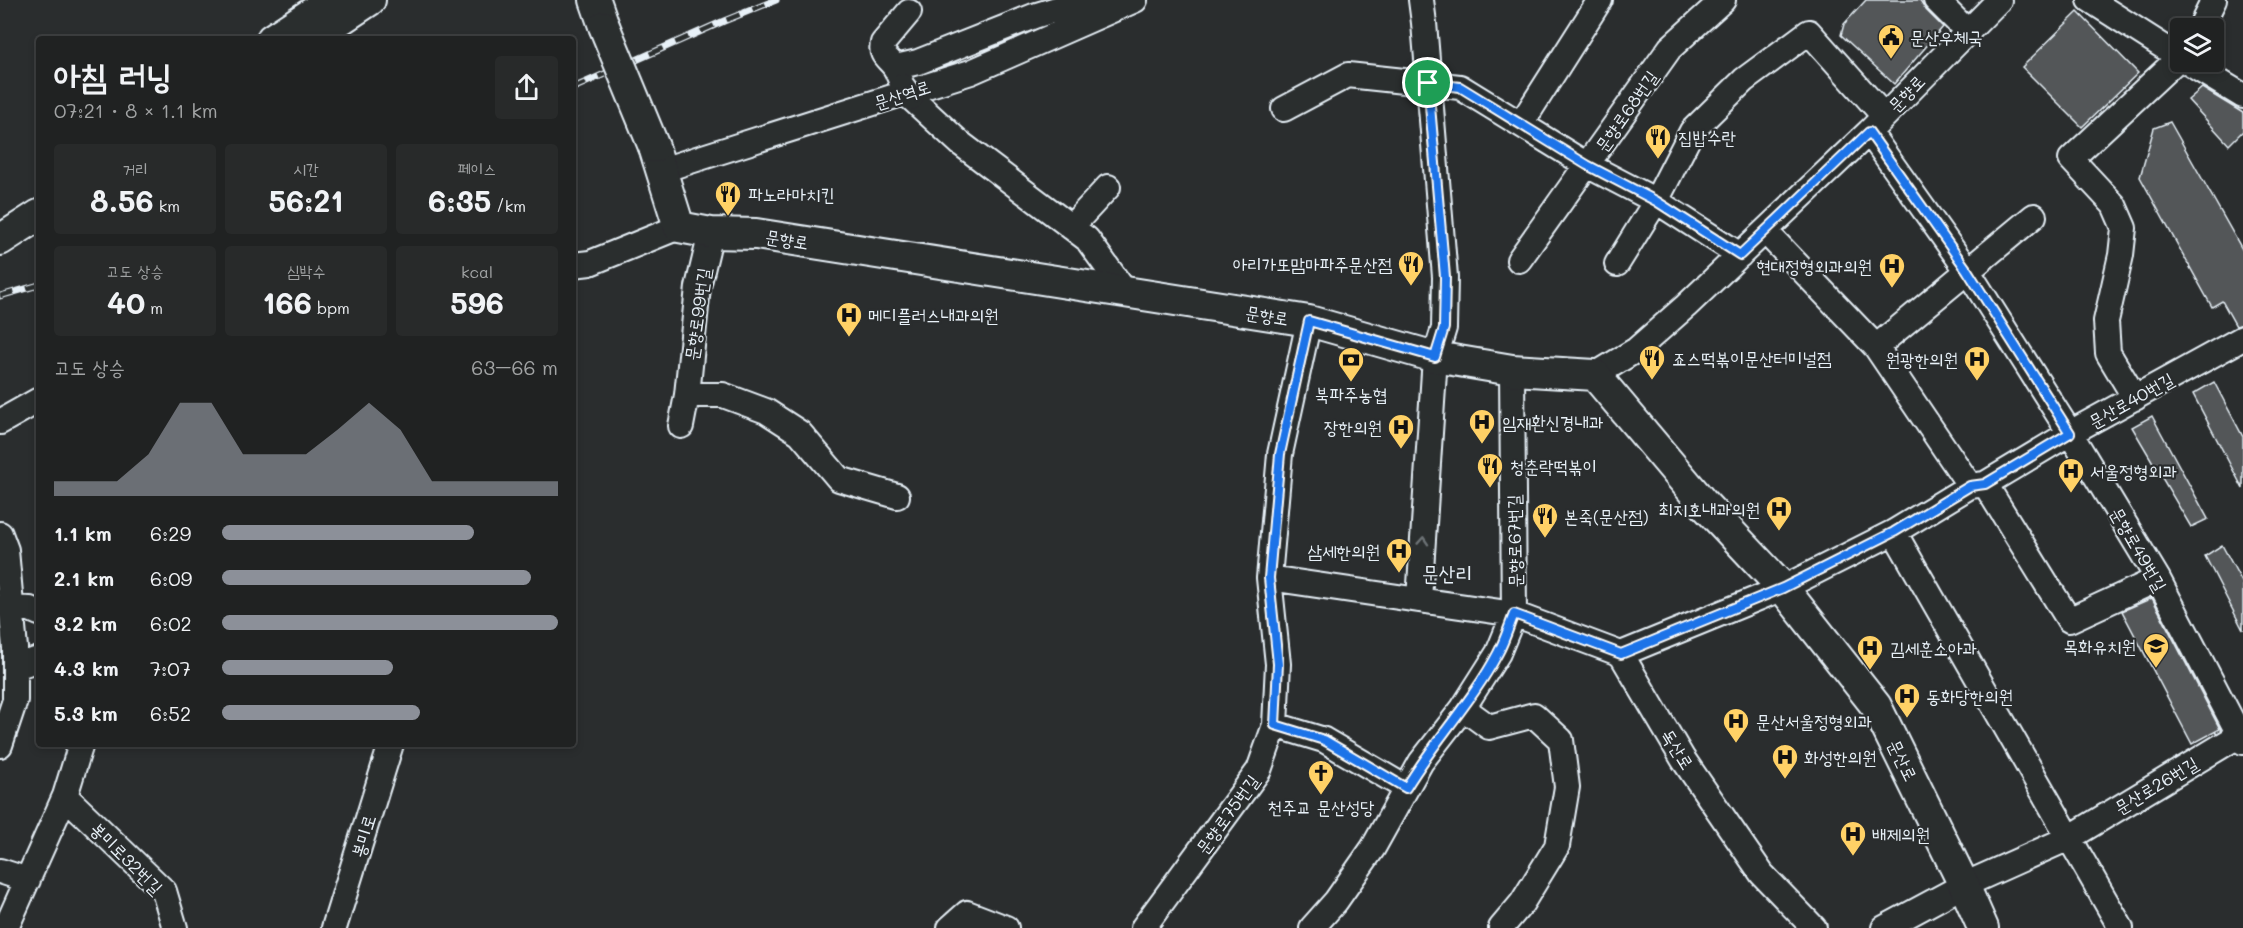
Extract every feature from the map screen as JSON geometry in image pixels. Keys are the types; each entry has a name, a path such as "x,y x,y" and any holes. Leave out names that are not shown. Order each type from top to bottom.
{"main road":[{"path":"277,36 332,0"},
{"path":"316,36 370,0"},
{"path":"600,13 658,158 679,228"},
{"path":"0,220 36,197"},
{"path":"0,240 36,217"},
{"name":"문향로","path":"679,228 711,233 756,234 1309,321 1435,357 1512,370 1595,375"},
{"name":"문산로","path":"1595,375 1702,502 1783,588 1876,706 1983,928"}],"street":[{"name":"문산역로","path":"658,158 971,72 1135,0"},
{"path":"1419,600 1435,357 1444,328 1445,277 1421,0"},
{"name":"문향로68번길","path":"1519,260 1670,48 1723,0"},
{"path":"1936,0 1967,31"},
{"name":"문향로","path":"1595,375 1636,350 1740,255 1876,124 1998,0"},
{"path":"2090,0 2170,51"},
{"path":"2205,18 2214,0"},
{"path":"1521,124 1599,1"},
{"path":"903,84 918,62 1034,16 1072,4 1092,7 1105,13"},
{"path":"909,12 883,43 881,50 903,84 960,143 1087,239 1126,292"},
{"name":"문향로49번길","path":"1656,201 1692,131 1744,80 1809,32 1876,124 2070,433 2158,579 2242,736"},
{"path":"2134,398 2108,353 2106,321 2121,255 2124,228 2114,205 2071,159 2170,70"},
{"path":"2203,72 2243,96"},
{"path":"1284,109 1348,75 1460,87 1587,165 1656,201 1740,255"},
{"path":"1071,227 1108,187"},
{"path":"1617,264 1656,201"},
{"path":"1876,346 2034,216"},
{"path":"581,264 679,228"},
{"path":"1765,231 1876,346 1978,485 2069,620 2158,579"},
{"name":"문향로99번길","path":"681,426 687,395 698,287 711,233"},
{"name":"문향로75번길","path":"1143,928 1260,770 1275,725 1278,664 1269,578 1280,454 1309,321"},
{"name":"문산로40번길","path":"1783,588 1894,532 2243,338"},
{"name":"문향로67번길","path":"1311,928 1336,901 1358,870 1421,762 1463,708 1498,653 1514,614 1512,370"},
{"path":"687,395 723,394 766,411 800,433 839,479 897,496"},
{"path":"0,422 36,402"},
{"path":"1894,532 2121,928"},
{"path":"0,534 6,550 15,667 15,700 0,745"},
{"path":"1269,578 1514,614 1621,654 1783,588"},
{"path":"12,608 36,612"},
{"name":"독산로","path":"1621,654 1683,759 1762,874 1814,928"},
{"path":"15,667 36,660"},
{"path":"1463,708 1489,727 1534,715 1561,740 1567,787 1557,846 1522,903 1501,928"},
{"path":"1275,725 1324,740 1406,788"},
{"name":"문산로26번길","path":"1964,885 2069,838 2242,736"},
{"path":"6,928 8,901 28,880 65,796 80,747"},
{"name":"봉미로","path":"334,928 391,747"},
{"name":"봉미로32번길","path":"65,796 164,891 175,928"},
{"path":"0,871 28,880"},
{"path":"1884,928 1964,885"},
{"path":"950,928 967,913 1006,928"}],"building":[{"name":"문산우체국","path":"1866,0 1920,0 1926,10 1943,27 1894,84 1841,35 1844,24"},
{"path":"2078,12 2138,73 2082,127 2022,67"},
{"path":"2202,88 2243,113 2243,131 2229,145 2188,100"},
{"path":"2170,122 2243,251 2243,324 2236,326 2222,301 2212,307 2140,177 2154,128"},
{"path":"2214,382 2243,437 2243,489 2193,394"},
{"path":"2152,416 2208,519 2191,527 2132,427"},
{"path":"2222,545 2243,584 2243,630 2205,556"},
{"path":"2152,598 2220,729 2192,744 2122,611"}],"railway":[{"path":"576,87 776,0"},
{"path":"0,296 36,286"}],"place":[{"name":"문산우체국","path":"1891,60"},
{"name":"집밥수란","path":"1658,160"},
{"name":"파노라마치킨","path":"728,217"},
{"name":"아리가또맘마파주문산점","path":"1411,287"},
{"name":"현대정형외과의원","path":"1892,289"},
{"name":"메디플러스내과의원","path":"849,338"},
{"name":"죠스떡볶이문산터미널점","path":"1652,381"},
{"name":"원광한의원","path":"1977,382"},
{"name":"북파주농협","path":"1351,383"},
{"name":"임재환신경내과","path":"1482,445"},
{"name":"장한의원","path":"1401,450"},
{"name":"청춘락떡볶이","path":"1490,489"},
{"name":"서울정형외과","path":"2071,494"},
{"name":"최지호내과의원","path":"1779,532"},
{"name":"본죽(문산점)","path":"1545,539"},
{"name":"삼세한의원","path":"1399,574"},
{"name":"목화유치원","path":"2156,669"},
{"name":"김세훈소아과","path":"1870,671"},
{"name":"동화당한의원","path":"1907,719"},
{"name":"문산서울정형외과","path":"1736,744"},
{"name":"화성한의원","path":"1785,780"},
{"name":"천주교 문산성당","path":"1321,796"},
{"name":"배제의원","path":"1853,857"}],"district":[{"name":"문산리","path":"1447,572"}],"route":[{"path":"1428,83 1460,87 1587,165 1656,201 1740,255 1869,132 1967,270 2070,433 1985,484 1970,486 1894,532 1783,588 1621,654 1514,614 1498,653 1463,708 1421,762 1406,788 1324,740 1275,725 1278,664 1269,578 1280,454 1309,321 1435,357 1444,328 1445,277 1428,83"}]}
